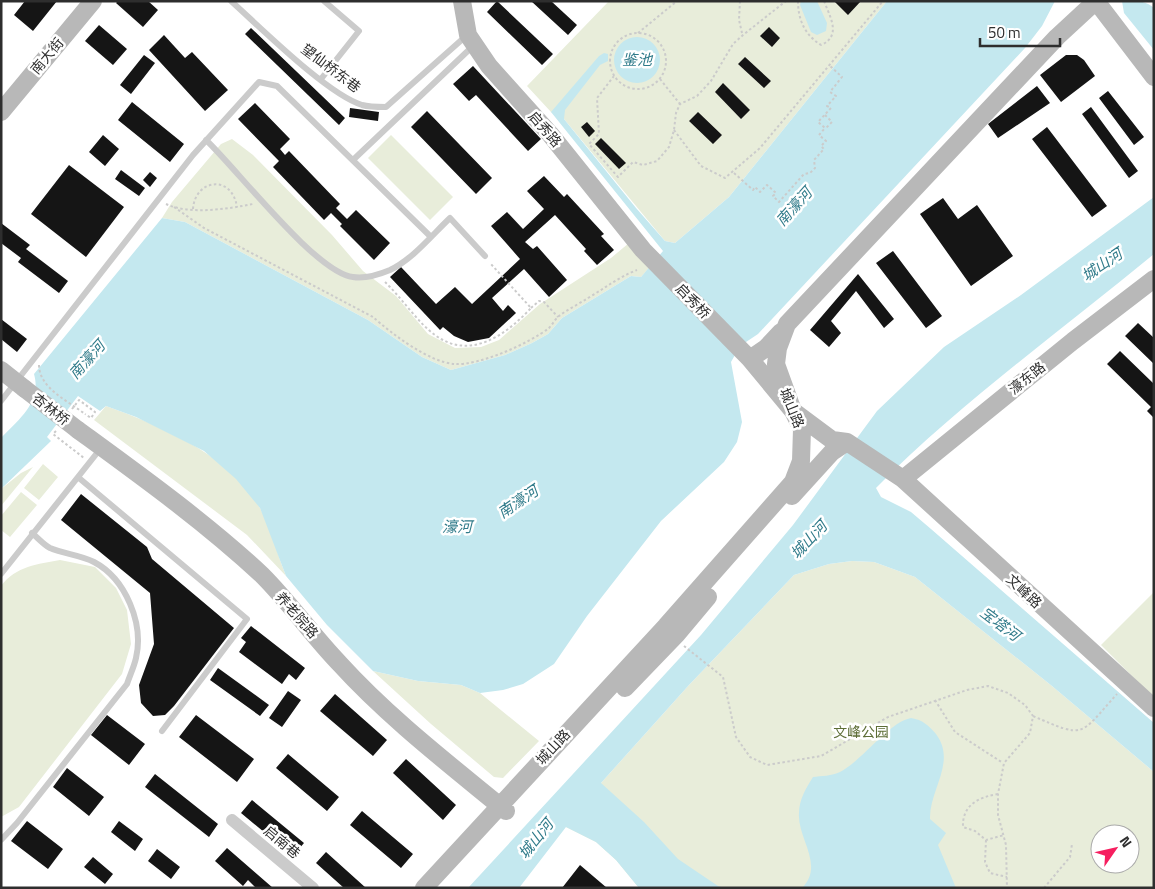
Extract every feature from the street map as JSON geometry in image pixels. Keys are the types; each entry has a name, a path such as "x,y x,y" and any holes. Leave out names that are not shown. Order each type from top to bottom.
{"main road":[{"name":"南大街","path":"1,112 93,1"},
{"name":"启秀路","path":"462,1 471,40 489,66 550,134 643,250"},
{"path":"1096,1 1154,77"},
{"name":"城山路","path":"438,888 502,808 793,482 801,462 803,448 802,429 793,411 776,364 778,348 787,324 1056,37 1096,1"},
{"name":"启秀桥","path":"643,250 746,356"},
{"name":"濠东路","path":"899,476 1154,279"},
{"path":"787,324 774,341 746,356 793,411"},
{"path":"1,370 20,385"},
{"name":"杏林桥","path":"20,385 81,422"},
{"name":"文峰路","path":"793,411 832,440 849,444 899,476 1154,708"},
{"name":"养老院路","path":"81,422 102,447 232,548 274,589 339,663 385,709 502,808"},
{"name":"城山路","path":"424,888 677,634 798,489 832,452 849,444"}],"street":[{"name":"启南巷","path":"232,820 313,888"}],"lane":[{"name":"望仙桥东巷","path":"231,1 321,79 363,106 386,108 471,40"},
{"path":"321,79 359,31 324,1"},
{"path":"353,160 471,40"},
{"path":"1,401 20,385 157,200 206,140 259,82 268,82 277,86 430,236"},
{"path":"206,140 314,254 335,270 352,277 378,275 392,269 450,218 485,256"},
{"path":"1,574 102,447"},
{"path":"79,478 247,619 162,731"},
{"path":"1,840 17,823 127,684 136,658 137,631 132,608 124,592 113,578 94,562 48,547 32,534"}],"path":[{"path":"638,33 655,39 661,45 666,62 660,79 645,88 636,89 627,87 614,76 610,60 616,44 622,38 638,33 677,1"},
{"path":"740,1 739,20 743,35"},
{"path":"614,76 597,98 599,134 589,144 618,177 633,162 643,165 657,161 669,147 676,113 680,104 697,96 711,81 733,44 786,1"},
{"path":"798,1 799,16 805,28 811,38 821,45 829,42 834,32 824,1"},
{"path":"674,130 701,166 724,178 734,173 760,148 883,1"},
{"path":"826,128 818,122 831,108 827,106 836,96 830,92 842,77 829,65"},
{"path":"660,79 680,104"},
{"path":"779,202 804,174 810,173 815,168 814,160 824,149 821,146 826,141 820,135 832,122 825,115"},
{"path":"734,173 753,190 755,188 760,192 767,184 776,193 773,196 782,205"},
{"path":"193,209 198,194 204,187 214,184 223,185 230,189 235,197 237,207"},
{"path":"157,200 174,207 204,228 353,309 373,317 390,332 444,362 456,364 501,353 549,328 558,317 617,278 637,270"},
{"path":"174,207 193,209 237,207 264,202"},
{"path":"485,256 531,308"},
{"path":"378,275 434,335 456,345 482,345 498,337 517,323 539,301 544,302 558,317"},
{"path":"39,364 39,374 44,383 81,422"},
{"path":"684,646 723,678 736,738 750,756 767,765 821,756 888,717 934,700 988,686 1008,693 1025,705 1033,716 1068,731 1078,732 1091,723 1120,691"},
{"path":"934,700 955,732 1004,763"},
{"path":"1007,888 1006,845 998,815 998,794 1004,763 1030,733 1033,716"},
{"path":"986,840 975,832 963,827 963,818 970,804 998,794"},
{"path":"986,840 1004,835"},
{"path":"986,840 985,862 990,874 1007,877"},
{"path":"1044,888 1070,857 1072,844"}],"green space":[{"path":"609,1 887,1 729,197 675,243 665,241 564,119 551,112 527,86"},
{"path":"391,135 453,197 430,220 368,158"},
{"path":"232,139 253,155 332,235 363,271 396,296 428,334 455,348 481,347 499,340 540,304 611,258 629,243 649,268 641,277 631,276 562,318 548,334 532,343 505,355 451,370 422,357 368,320 185,222 162,218 172,202 221,144"},
{"path":"106,406 149,423 192,444 230,472 260,508 286,576 247,535 94,420"},
{"path":"43,464 58,477 39,500 24,488"},
{"path":"33,467 1,506 1,489 21,473"},
{"path":"21,492 37,505 10,537 1,530 1,516"},
{"path":"60,560 95,567 116,588 127,610 131,644 122,674 19,807 1,817 1,586 20,570"},
{"name":"文峰公园","path":"852,561 874,562 915,577 1052,686 1154,772 1154,888 639,888 616,860 596,842 566,827 601,783 689,685 794,575 829,564"},
{"path":"1154,592 1154,698 1101,645"},
{"path":"373,671 418,681 461,685 480,693 539,741 503,778 494,777 431,724"}],"water":[{"path":"801,1 817,1 827,23 826,31 817,35 811,32 800,5"},
{"name":"濠河","path":"887,1 1055,1 1042,26 1025,48 758,334 740,346 731,362 742,422 737,442 724,462 661,521 587,616 554,664 523,684 503,690 480,693 461,685 418,681 373,671 327,625 286,576 260,508 236,479 204,451 136,417 106,406 100,411 78,396 47,437 51,441 1,489 1,438 32,402 36,384 34,374 162,218 185,222 368,320 422,357 451,370 505,355 548,334 562,318 631,276 641,277 663,251 551,112 599,56 604,53 608,54 608,61 600,65 565,110 564,119 665,241 675,243 729,197"},
{"path":"1122,1 1143,2 1154,8 1154,50 1124,13"},
{"name":"鉴池","path":"632,37 642,37 656,47 660,60 656,73 650,79 642,83 632,83 618,73 614,65 614,55 624,41"},
{"path":"1154,197 1154,254 977,396 876,488 881,497 911,512 1154,723 1154,772 1052,686 915,577 874,562 852,561 829,564 794,575 689,685 601,783 644,822 678,859 718,886 725,888 639,888 616,860 596,842 566,827 519,888 468,888 701,635 793,525 877,411 944,347 1021,295"},
{"path":"911,718 919,720 928,726 936,734 942,745 944,755 943,766 933,797 930,819 946,833 938,845 956,888 802,888 811,870 811,861 799,822 799,808 803,794 813,777 840,772 858,759 894,726"}],"building":[{"path":"25,1 57,1 33,31 14,15"},
{"path":"118,1 148,1 158,10 143,27 116,3"},
{"path":"497,1 553,54 542,65 487,12"},
{"path":"531,1 551,1 577,25 568,35"},
{"path":"834,1 861,1 848,15"},
{"path":"99,25 127,49 113,65 85,41"},
{"path":"769,27 780,38 772,47 760,36"},
{"path":"251,28 345,118 339,125 245,34"},
{"path":"164,35 185,58 192,52 228,90 205,111 149,50"},
{"path":"144,55 155,63 131,94 120,85"},
{"path":"1066,55 1077,55 1084,60 1095,76 1061,102 1040,75"},
{"path":"745,57 771,81 764,88 738,64"},
{"path":"473,66 541,139 528,151 476,95 469,101 453,84"},
{"path":"723,83 750,110 741,119 715,92"},
{"path":"1037,86 1050,103 998,138 988,124"},
{"path":"1108,91 1144,137 1134,145 1099,98"},
{"path":"132,102 184,144 170,162 118,120"},
{"path":"255,103 290,139 280,149 285,155 289,151 340,204 336,208 347,219 356,210 390,243 374,260 340,226 342,224 331,213 324,220 273,167 279,161 238,119"},
{"path":"1091,107 1138,171 1129,178 1082,114"},
{"path":"350,108 379,112 378,121 349,117"},
{"path":"427,111 492,178 476,194 411,127"},
{"path":"698,112 722,135 713,144 689,121"},
{"path":"587,122 595,131 589,137 581,127"},
{"path":"1047,127 1107,206 1092,217 1032,139"},
{"path":"103,135 119,149 105,166 89,152"},
{"path":"601,138 626,163 619,169 595,144"},
{"path":"69,165 124,207 86,257 31,214"},
{"path":"121,170 145,188 139,196 115,179"},
{"path":"150,172 157,178 150,187 143,180"},
{"path":"544,176 564,197 567,194 604,234 601,236 614,250 597,265 584,251 586,249 555,215 525,242 533,249 537,246 567,280 549,297 524,269 492,298 503,311 508,305 516,313 489,338 468,342 454,336 443,327 440,330 390,277 401,267 436,304 455,287 472,304 520,259 491,226 507,212 523,229 544,209 527,191"},
{"path":"943,198 958,219 977,205 1013,256 971,286 920,214"},
{"path":"1,223 30,245 26,249 68,281 59,293 18,262 21,258 1,243"},
{"path":"893,251 942,316 926,328 876,263"},
{"path":"858,274 894,319 884,328 856,291 831,321 841,333 829,347 810,330"},
{"path":"1,319 27,339 17,352 1,339"},
{"path":"1138,323 1154,338 1154,364 1125,336"},
{"path":"1120,351 1154,384 1154,418 1147,411 1151,407 1107,364"},
{"path":"81,494 147,547 152,559 234,628 165,715 153,716 141,703 139,685 154,644 150,593 61,520"},
{"path":"251,626 305,668 296,680 289,674 282,684 239,652 246,642 241,638"},
{"path":"218,668 269,705 260,716 210,680"},
{"path":"288,691 301,700 282,727 269,718"},
{"path":"335,694 387,740 373,756 320,711"},
{"path":"107,715 145,744 129,765 91,735"},
{"path":"196,715 254,759 237,782 179,737"},
{"path":"288,754 339,797 327,811 276,768"},
{"path":"406,759 456,805 443,820 393,773"},
{"path":"67,768 104,797 89,816 53,787"},
{"path":"155,774 218,824 209,837 145,787"},
{"path":"252,800 304,843 293,856 241,813"},
{"path":"362,811 413,854 401,868 350,825"},
{"path":"27,821 63,849 48,869 11,841"},
{"path":"119,821 143,839 135,851 111,832"},
{"path":"227,848 273,888 256,888 248,880 243,886 215,861"},
{"path":"157,849 180,867 171,879 148,861"},
{"path":"326,852 366,888 344,888 316,863"},
{"path":"93,857 113,874 105,884 84,867"},
{"path":"580,865 607,888 562,888"}],"water label":[{"name":"南濠河","path":"794,207"},
{"name":"城山河","path":"1102,265"},
{"name":"南濠河","path":"87,360"},
{"name":"南濠河","path":"518,502"},
{"name":"城山河","path":"809,540"},
{"name":"宝塔河","path":"1000,624"},
{"name":"城山河","path":"536,839"}]}
